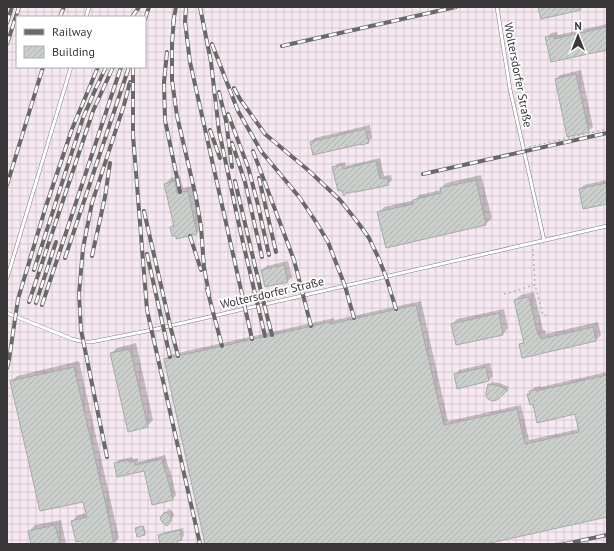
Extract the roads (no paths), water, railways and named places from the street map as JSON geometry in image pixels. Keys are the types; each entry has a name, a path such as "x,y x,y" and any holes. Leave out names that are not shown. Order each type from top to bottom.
{"lane":[{"name":"Woltersdorfer Straße","path":"497,7 510,89 544,240"},
{"path":"7,278 70,68"},
{"name":"Woltersdorfer Straße","path":"7,313 72,340 91,342 152,330 607,226"}],"railway":[{"path":"7,23 12,7"},
{"path":"16,16 19,7"},
{"path":"60,16 64,7"},
{"path":"133,16 139,7"},
{"path":"146,16 149,7"},
{"path":"173,23 176,7"},
{"path":"186,7 185,22 190,62 252,339"},
{"path":"200,7 211,62 219,131 265,336"},
{"path":"282,46 456,7"},
{"path":"7,44 16,16"},
{"path":"174,18 172,80 177,116 196,197 201,227 204,267 209,294"},
{"path":"212,44 238,111 261,151 300,198 328,242 345,286 354,318"},
{"path":"167,52 164,82 165,120 180,192"},
{"path":"7,185 43,68"},
{"path":"7,368 18,299 46,206 72,129 98,68"},
{"path":"34,270 83,118 106,68"},
{"path":"29,302 93,111 113,68"},
{"path":"42,305 121,68"},
{"path":"65,258 129,68"},
{"path":"133,68 133,135 147,310 200,544"},
{"path":"107,457 81,330 79,294 83,248 92,203 130,82"},
{"path":"234,88 265,134 308,170 340,200 359,224 369,238 379,259 396,309"},
{"path":"219,92 226,121 232,167"},
{"path":"228,114 248,167 269,255"},
{"path":"210,130 220,158"},
{"path":"423,174 607,133"},
{"path":"232,143 245,182 262,257"},
{"path":"253,151 294,260 311,326"},
{"path":"92,256 105,197 110,163"},
{"path":"259,178 276,252"},
{"path":"235,181 272,335"},
{"path":"144,211 178,356"},
{"path":"190,236 201,270"},
{"path":"36,303 56,242"},
{"path":"147,254 170,357"},
{"path":"207,289 222,346"},
{"path":"565,544 607,535"}]}
